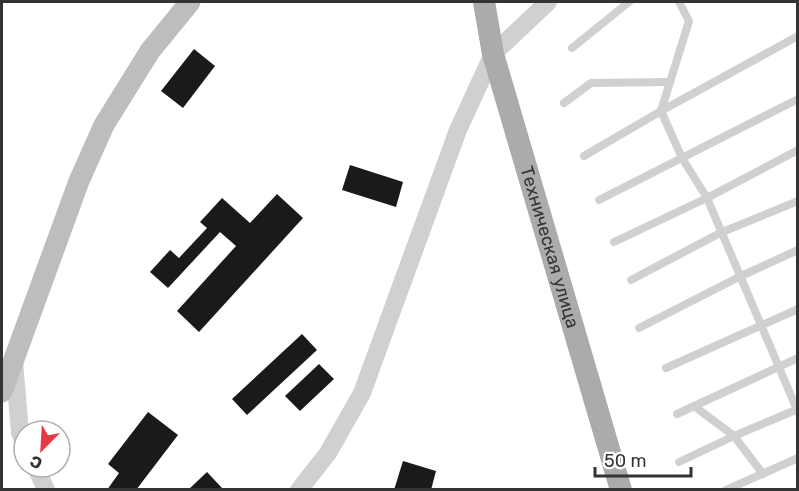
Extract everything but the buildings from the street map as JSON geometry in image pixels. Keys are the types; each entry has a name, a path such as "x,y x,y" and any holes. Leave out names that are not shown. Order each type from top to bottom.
{"main road":[{"path":"2,392 11,357 79,181 104,125 150,51 190,2"},
{"name":"Техническая улица","path":"484,2 493,54 621,489"}],"street":[{"path":"299,489 328,453 362,393 458,130 493,54 548,2"},
{"path":"11,357 18,419"}],"lane":[{"path":"572,48 629,2"},
{"path":"679,2 689,21 661,111 682,158 707,198 777,368 797,410 679,462"},
{"path":"584,156 798,36"},
{"path":"564,103 591,83 670,82"},
{"path":"599,200 798,99"},
{"path":"614,242 707,198 798,150"},
{"path":"631,280 720,233 798,201"},
{"path":"639,328 798,250"},
{"path":"666,368 798,309"},
{"path":"677,414 798,358"},
{"path":"694,406 734,436 763,474"},
{"path":"726,489 798,459"}]}
